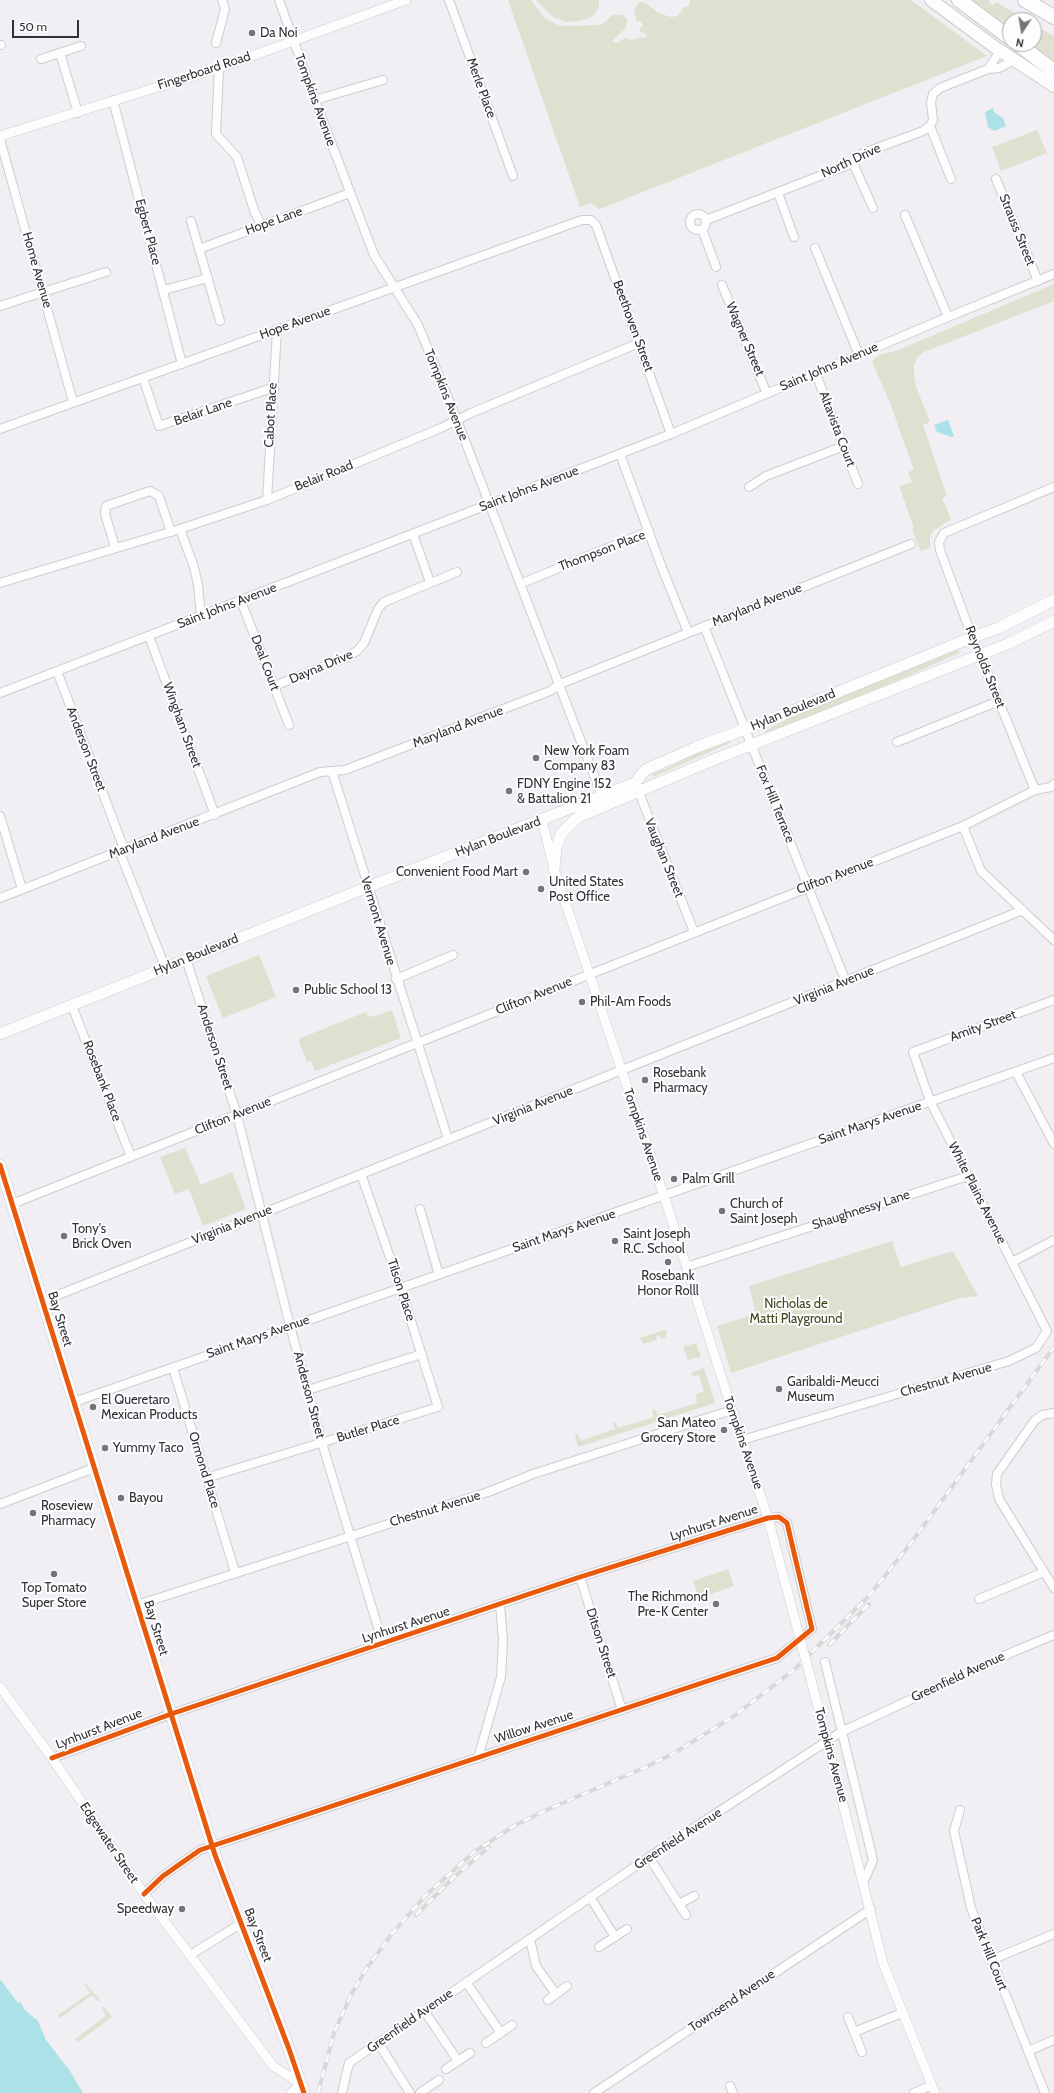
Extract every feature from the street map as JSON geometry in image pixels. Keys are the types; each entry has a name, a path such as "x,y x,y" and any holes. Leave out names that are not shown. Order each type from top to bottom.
{"highway":[{"path":"959,0 1002,32"},
{"path":"1025,0 1054,17"},
{"path":"1029,52 1054,71"}],"main road":[{"path":"931,0 1000,51 1054,86"},
{"name":"Hylan Boulevard","path":"636,787 645,770 697,747 1006,624 1054,600"},
{"name":"Hylan Boulevard","path":"0,1034 165,967 602,796 636,787 896,689 1010,643 1054,621"},
{"path":"554,869 556,847 562,833 574,820 616,802 636,787"},
{"name":"Bay Street","path":"0,1165 4,1191 12,1204 43,1301 212,1846 290,2049 302,2089"}],"street":[{"path":"216,43 225,10 222,0"},
{"name":"Tompkins Avenue","path":"280,0 293,41 374,255 418,325 457,420 602,796"},
{"name":"Fingerboard Road","path":"0,136 219,68 406,0"},
{"name":"Merle Place","path":"449,0 513,176"},
{"path":"40,59 81,46"},
{"path":"988,69 1000,51"},
{"path":"60,53 78,113"},
{"path":"951,179 930,126 932,120 931,102 933,94 940,88 988,69 999,68 1014,60"},
{"path":"219,68 216,134 237,157 255,213 262,226"},
{"path":"315,100 383,80"},
{"name":"Egbert Place","path":"113,100 164,290 182,364"},
{"name":"North Drive","path":"702,230 696,230 691,227 691,217 695,214 700,214 706,220 853,163 861,154 923,131 930,126"},
{"name":"Home Avenue","path":"0,139 73,402"},
{"path":"853,163 873,208"},
{"name":"Strauss Street","path":"996,179 1038,281"},
{"name":"Hope Lane","path":"199,249 350,193"},
{"path":"778,193 794,238"},
{"path":"905,215 948,317"},
{"name":"Hope Avenue","path":"0,429 582,220 591,220"},
{"name":"Beethoven Street","path":"591,220 596,225 671,434"},
{"path":"706,220 706,225 702,230 716,267"},
{"path":"191,221 220,321"},
{"path":"815,248 859,355"},
{"path":"0,306 106,272"},
{"name":"Saint Johns Avenue","path":"0,693 671,434 1054,274"},
{"path":"164,290 208,278"},
{"name":"Wagner Street","path":"722,285 767,394"},
{"name":"Cabot Place","path":"267,500 272,388 277,330"},
{"name":"Belair Road","path":"0,583 115,547 171,532 267,500 441,428 639,343"},
{"name":"Altavista Court","path":"816,374 858,484"},
{"name":"Belair Lane","path":"143,378 159,426 272,388"},
{"path":"749,487 766,476 844,446"},
{"path":"620,454 649,531"},
{"name":"Reynolds Street","path":"1035,790 973,637 938,542 944,533 1054,487"},
{"path":"115,547 104,514 106,506 150,492 159,496 171,532"},
{"path":"180,529 194,567 198,585 201,616"},
{"name":"Thompson Place","path":"520,584 649,531 662,568 688,632"},
{"path":"413,534 430,582"},
{"name":"Maryland Avenue","path":"0,898 122,849 215,815 320,772 345,770 550,691 560,684 911,544"},
{"name":"Dayna Drive","path":"274,686 345,658 358,651 364,643 378,609 384,602 457,572"},
{"name":"Deal Court","path":"241,601 289,725"},
{"name":"Fox Hill Terrace","path":"704,626 846,982"},
{"name":"Wingham Street","path":"149,636 215,815"},
{"name":"Anderson Street","path":"57,671 165,967"},
{"path":"897,742 999,701"},
{"name":"Vermont Avenue","path":"332,771 396,979 418,1042 448,1139"},
{"name":"Clifton Avenue","path":"12,1204 963,826 1035,790 1051,787 1054,784"},
{"name":"Vaughan Street","path":"636,787 694,932"},
{"path":"0,816 22,889"},
{"name":"Tompkins Avenue","path":"542,820 554,869 664,1196 768,1518 864,1881 883,1964 934,2089"},
{"path":"963,826 980,871 1054,940"},
{"name":"Virginia Avenue","path":"43,1301 846,982 1022,910"},
{"path":"396,979 453,955"},
{"name":"Anderson Street","path":"186,960 237,1115 290,1326 322,1443 383,1644"},
{"name":"Amity Street","path":"913,1052 1054,1000"},
{"name":"Rosebank Place","path":"72,1006 131,1157"},
{"name":"White Plains Avenue","path":"913,1052 930,1101 1047,1331"},
{"name":"Saint Marys Avenue","path":"74,1402 290,1326 401,1289 1054,1058"},
{"path":"1016,1072 1054,1144"},
{"name":"Tilson Place","path":"361,1174 401,1289 438,1407"},
{"name":"Shaughnessy Lane","path":"686,1267 968,1176"},
{"path":"420,1210 439,1275"},
{"path":"1012,1262 1054,1240"},
{"name":"Chestnut Avenue","path":"742,1440 1009,1361 1036,1348 1047,1331"},
{"path":"308,1390 422,1354"},
{"name":"Ormond Place","path":"172,1368 235,1572"},
{"name":"Butler Place","path":"206,1478 438,1407"},
{"name":"Chestnut Avenue","path":"137,1605 349,1535 491,1491 533,1474 732,1410"},
{"path":"1054,1413 1042,1414 1035,1420 997,1474 996,1484 999,1500 1054,1588"},
{"path":"0,1504 94,1468"},
{"name":"Willow Avenue","path":"144,1894 167,1872 200,1850 777,1658 812,1629 787,1523 779,1517 768,1518"},
{"name":"Lynhurst Avenue","path":"52,1758 171,1714 580,1577 768,1518"},
{"path":"979,1599 1044,1572"},
{"name":"Ditson Street","path":"580,1577 622,1710"},
{"path":"478,1758 501,1677 503,1640 500,1605"},
{"name":"Greenfield Avenue","path":"342,2093 349,2063 379,2044 466,1982 649,1857 841,1732 1015,1651 1054,1635"},
{"path":"825,1662 873,1860 864,1881"},
{"name":"Edgewater Street","path":"0,1687 52,1758 144,1894 273,2066 302,2089"},
{"name":"Park Hill Court","path":"960,1810 954,1831 971,1908 1045,2093"},
{"path":"649,1857 686,1915"},
{"path":"679,1904 694,1896"},
{"path":"590,1897 615,1936"},
{"name":"Townsend Avenue","path":"594,2093 871,1909"},
{"path":"190,1955 242,1923"},
{"path":"599,1947 627,1929"},
{"path":"991,1960 1054,1934"},
{"path":"530,1939 536,1966 556,1994"},
{"path":"466,1982 501,2033"},
{"path":"548,2000 567,1986"},
{"path":"425,2012 458,2061"},
{"path":"854,2032 902,2013"},
{"path":"848,2017 862,2052"},
{"path":"486,2043 512,2025"},
{"path":"1028,2050 1054,2040"},
{"path":"379,2044 410,2093"},
{"path":"446,2069 470,2053"},
{"path":"420,2093 438,2080"},
{"path":"291,2093 302,2089"},
{"path":"914,2093 934,2089"}],"green space":[{"path":"508,0 531,0 545,18 560,26 601,25 613,15 623,15 627,19 626,28 612,41 616,43 626,38 632,40 640,37 647,37 646,34 640,32 639,29 643,25 641,21 637,22 634,12 637,4 641,2 646,3 658,13 671,17 678,16 683,8 689,5 690,0 911,0 987,56 600,209 590,203 580,207"},
{"path":"536,0 599,0 599,7 594,15 589,18 565,22 553,17"},
{"path":"969,0 990,0 989,2 994,5 996,2 1013,12 1002,12 1002,25"},
{"path":"1042,29 1054,36 1054,64 1038,52 1042,52"},
{"path":"1037,130 1047,153 1001,171 992,147"},
{"path":"1054,284 1054,301 924,352 917,358 914,365 914,376 917,389 930,422 923,425 947,496 942,498 951,519 933,531 930,537 930,548 921,551 912,529 914,528 899,486 912,482 908,472 914,470 890,403 872,362 879,355 896,351"},
{"path":"958,649 959,653 901,679 804,719 765,733 764,731 800,713"},
{"path":"730,740 730,743 653,777 652,774 674,765 704,749"},
{"path":"259,955 276,997 223,1018 206,976"},
{"path":"392,1010 401,1038 315,1071 311,1061 307,1062 298,1039 366,1012 368,1017 372,1015 373,1017"},
{"path":"185,1148 201,1185 232,1172 246,1209 203,1226 189,1189 175,1194 160,1157"},
{"name":"Nicholas de Matti Playground","path":"892,1241 901,1267 953,1251 978,1296 960,1298 731,1373 717,1326 756,1314 749,1286"},
{"path":"665,1330 667,1332 666,1337 661,1339 660,1335 656,1336 657,1340 644,1344 640,1338"},
{"path":"696,1343 701,1357 688,1360 683,1347"},
{"path":"704,1368 715,1403 578,1447 575,1434 578,1434 580,1441 615,1429 613,1423 615,1422 618,1428 654,1417 652,1410 655,1409 658,1415 697,1403 696,1394 704,1391 699,1375 692,1376 691,1374"},
{"path":"728,1569 734,1586 699,1598 693,1581"},
{"path":"85,1983 100,2000 99,2002 92,1995 60,2018 58,2015 90,1993"},
{"path":"102,2007 104,2007 112,2017 78,2042 75,2039 106,2016"}],"water":[{"path":"993,108 994,112 1003,118 1006,126 994,131 988,127 985,112"},
{"path":"948,420 954,436 952,437 937,432 934,425"},
{"path":"0,1967 24,2002 33,1999 99,2093 0,2093"}],"pier":[{"path":"0,1965 25,1999 35,1998 101,2093 83,2093 70,2071 46,2040 38,2021 24,2009 21,2002 18,2003 0,1979"}],"railway":[{"path":"318,2093 334,2033 351,1995 367,1968 391,1935 426,1895 474,1852 514,1826 676,1752 734,1716 795,1669 868,1597 911,1543 1054,1347"},
{"path":"829,1645 869,1604"},
{"path":"416,1915 453,1878 489,1847"}],"cycle path":[{"path":"0,1165 215,1855 289,2049 304,2093"},
{"path":"52,1758 171,1714 580,1577 768,1518 779,1517 787,1523 812,1629 777,1658 200,1850 163,1876 144,1894"}],"place":[{"name":"Da Noi","path":"252,33"},
{"name":"New York Foam Company 83","path":"536,758"},
{"name":"FDNY Engine 152 & Battalion 21","path":"509,791"},
{"name":"Convenient Food Mart","path":"526,872"},
{"name":"United States Post Office","path":"541,889"},
{"name":"Public School 13","path":"296,990"},
{"name":"Phil-Am Foods","path":"582,1002"},
{"name":"Rosebank Pharmacy","path":"645,1080"},
{"name":"Palm Grill","path":"674,1179"},
{"name":"Church of Saint Joseph","path":"722,1211"},
{"name":"Tony's Brick Oven","path":"64,1236"},
{"name":"Saint Joseph R.C. School","path":"615,1241"},
{"name":"Rosebank Honor Rolll","path":"668,1262"},
{"name":"Garibaldi-Meucci Museum","path":"779,1389"},
{"name":"El Queretaro Mexican Products","path":"93,1407"},
{"name":"San Mateo Grocery Store","path":"724,1430"},
{"name":"Yummy Taco","path":"105,1448"},
{"name":"Bayou","path":"121,1498"},
{"name":"Roseview Pharmacy","path":"33,1513"},
{"name":"Top Tomato Super Store","path":"54,1574"},
{"name":"The Richmond Pre-K Center","path":"716,1604"},
{"name":"Speedway","path":"182,1909"}]}
